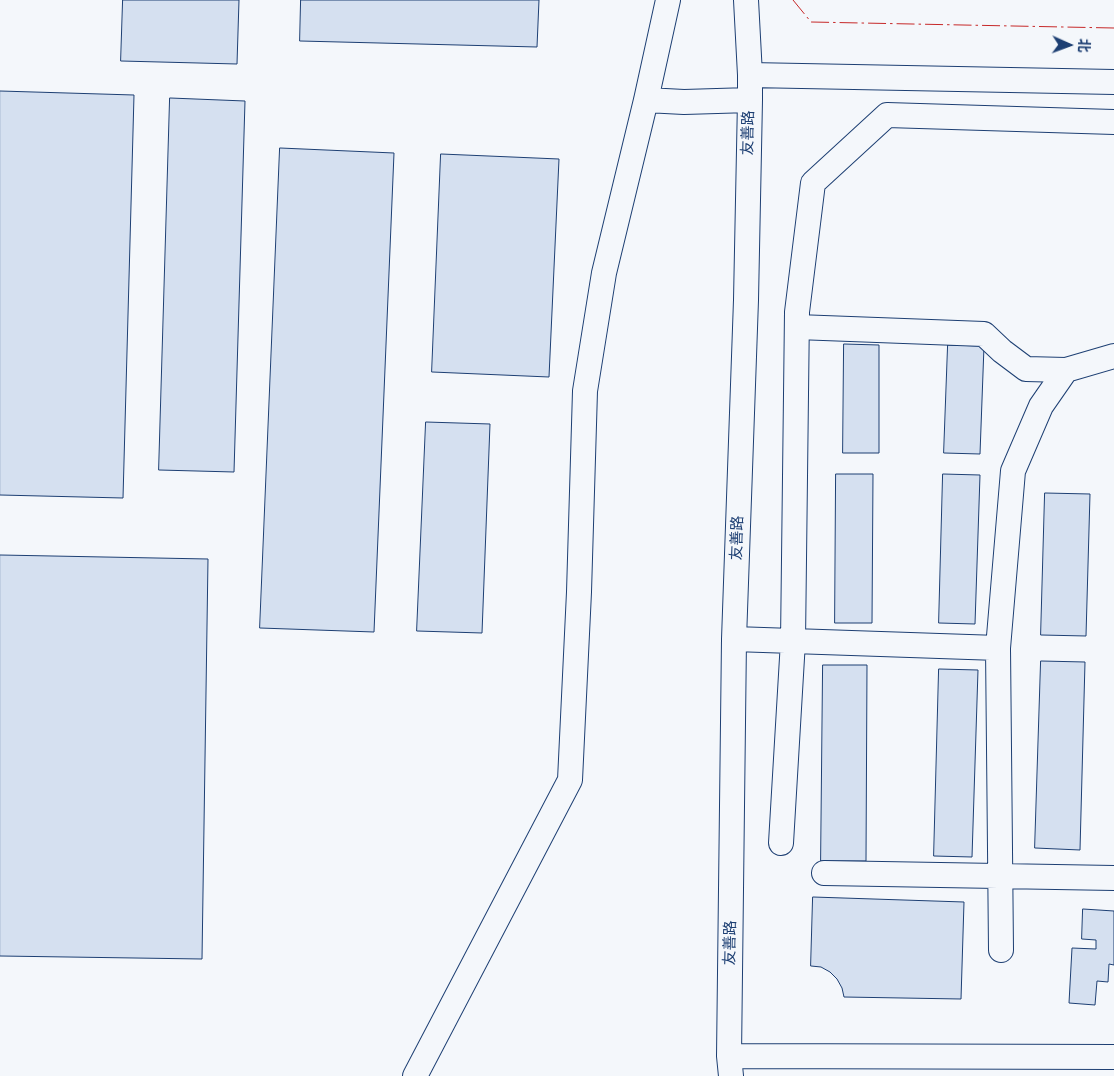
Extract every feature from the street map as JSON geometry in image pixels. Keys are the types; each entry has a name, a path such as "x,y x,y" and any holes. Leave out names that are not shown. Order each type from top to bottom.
{"street":[{"path":"415,1076 570,780 579,592 585,391 604,273 668,0"},
{"name":"友善路","path":"730,1066 734,639 746,300 750,100 746,0"},
{"path":"750,75 1114,82"},
{"path":"646,100 684,102 750,100"},
{"path":"781,843 792,641 797,312 813,183 888,115 1114,122"},
{"path":"797,327 984,334 1002,351 1026,369 1066,370 1114,356"},
{"path":"1001,950 998,648 1013,471 1041,406 1066,370"},
{"path":"734,639 998,648"},
{"path":"824,872 1114,878"},
{"path":"730,1066 1114,1057"}],"building":[{"path":"123,0 239,0 237,64 121,61"},
{"path":"301,0 539,0 537,47 300,41"},
{"path":"0,91 134,95 123,498 0,495"},
{"path":"170,98 245,101 234,472 159,470"},
{"path":"280,148 394,153 374,632 260,628"},
{"path":"441,154 559,159 549,377 432,372"},
{"path":"844,344 879,345 879,453 843,453"},
{"path":"948,345 984,346 980,454 944,453"},
{"path":"426,422 490,424 482,633 417,631"},
{"path":"836,474 873,474 872,623 835,623"},
{"path":"943,474 980,475 975,624 939,623"},
{"path":"1045,493 1090,494 1086,636 1041,635"},
{"path":"0,555 208,559 202,959 0,956"},
{"path":"1041,661 1085,662 1080,850 1035,848"},
{"path":"823,665 867,665 866,861 821,861"},
{"path":"939,669 978,670 972,857 934,856"},
{"path":"813,897 964,902 961,999 844,997 837,979 830,972 821,967 811,966"},
{"path":"1083,909 1114,911 1114,965 1109,964 1108,982 1097,981 1095,1005 1069,1003 1072,948 1096,949 1096,940 1082,939"}],"power":[{"path":"793,0 811,22 1114,28"}]}
